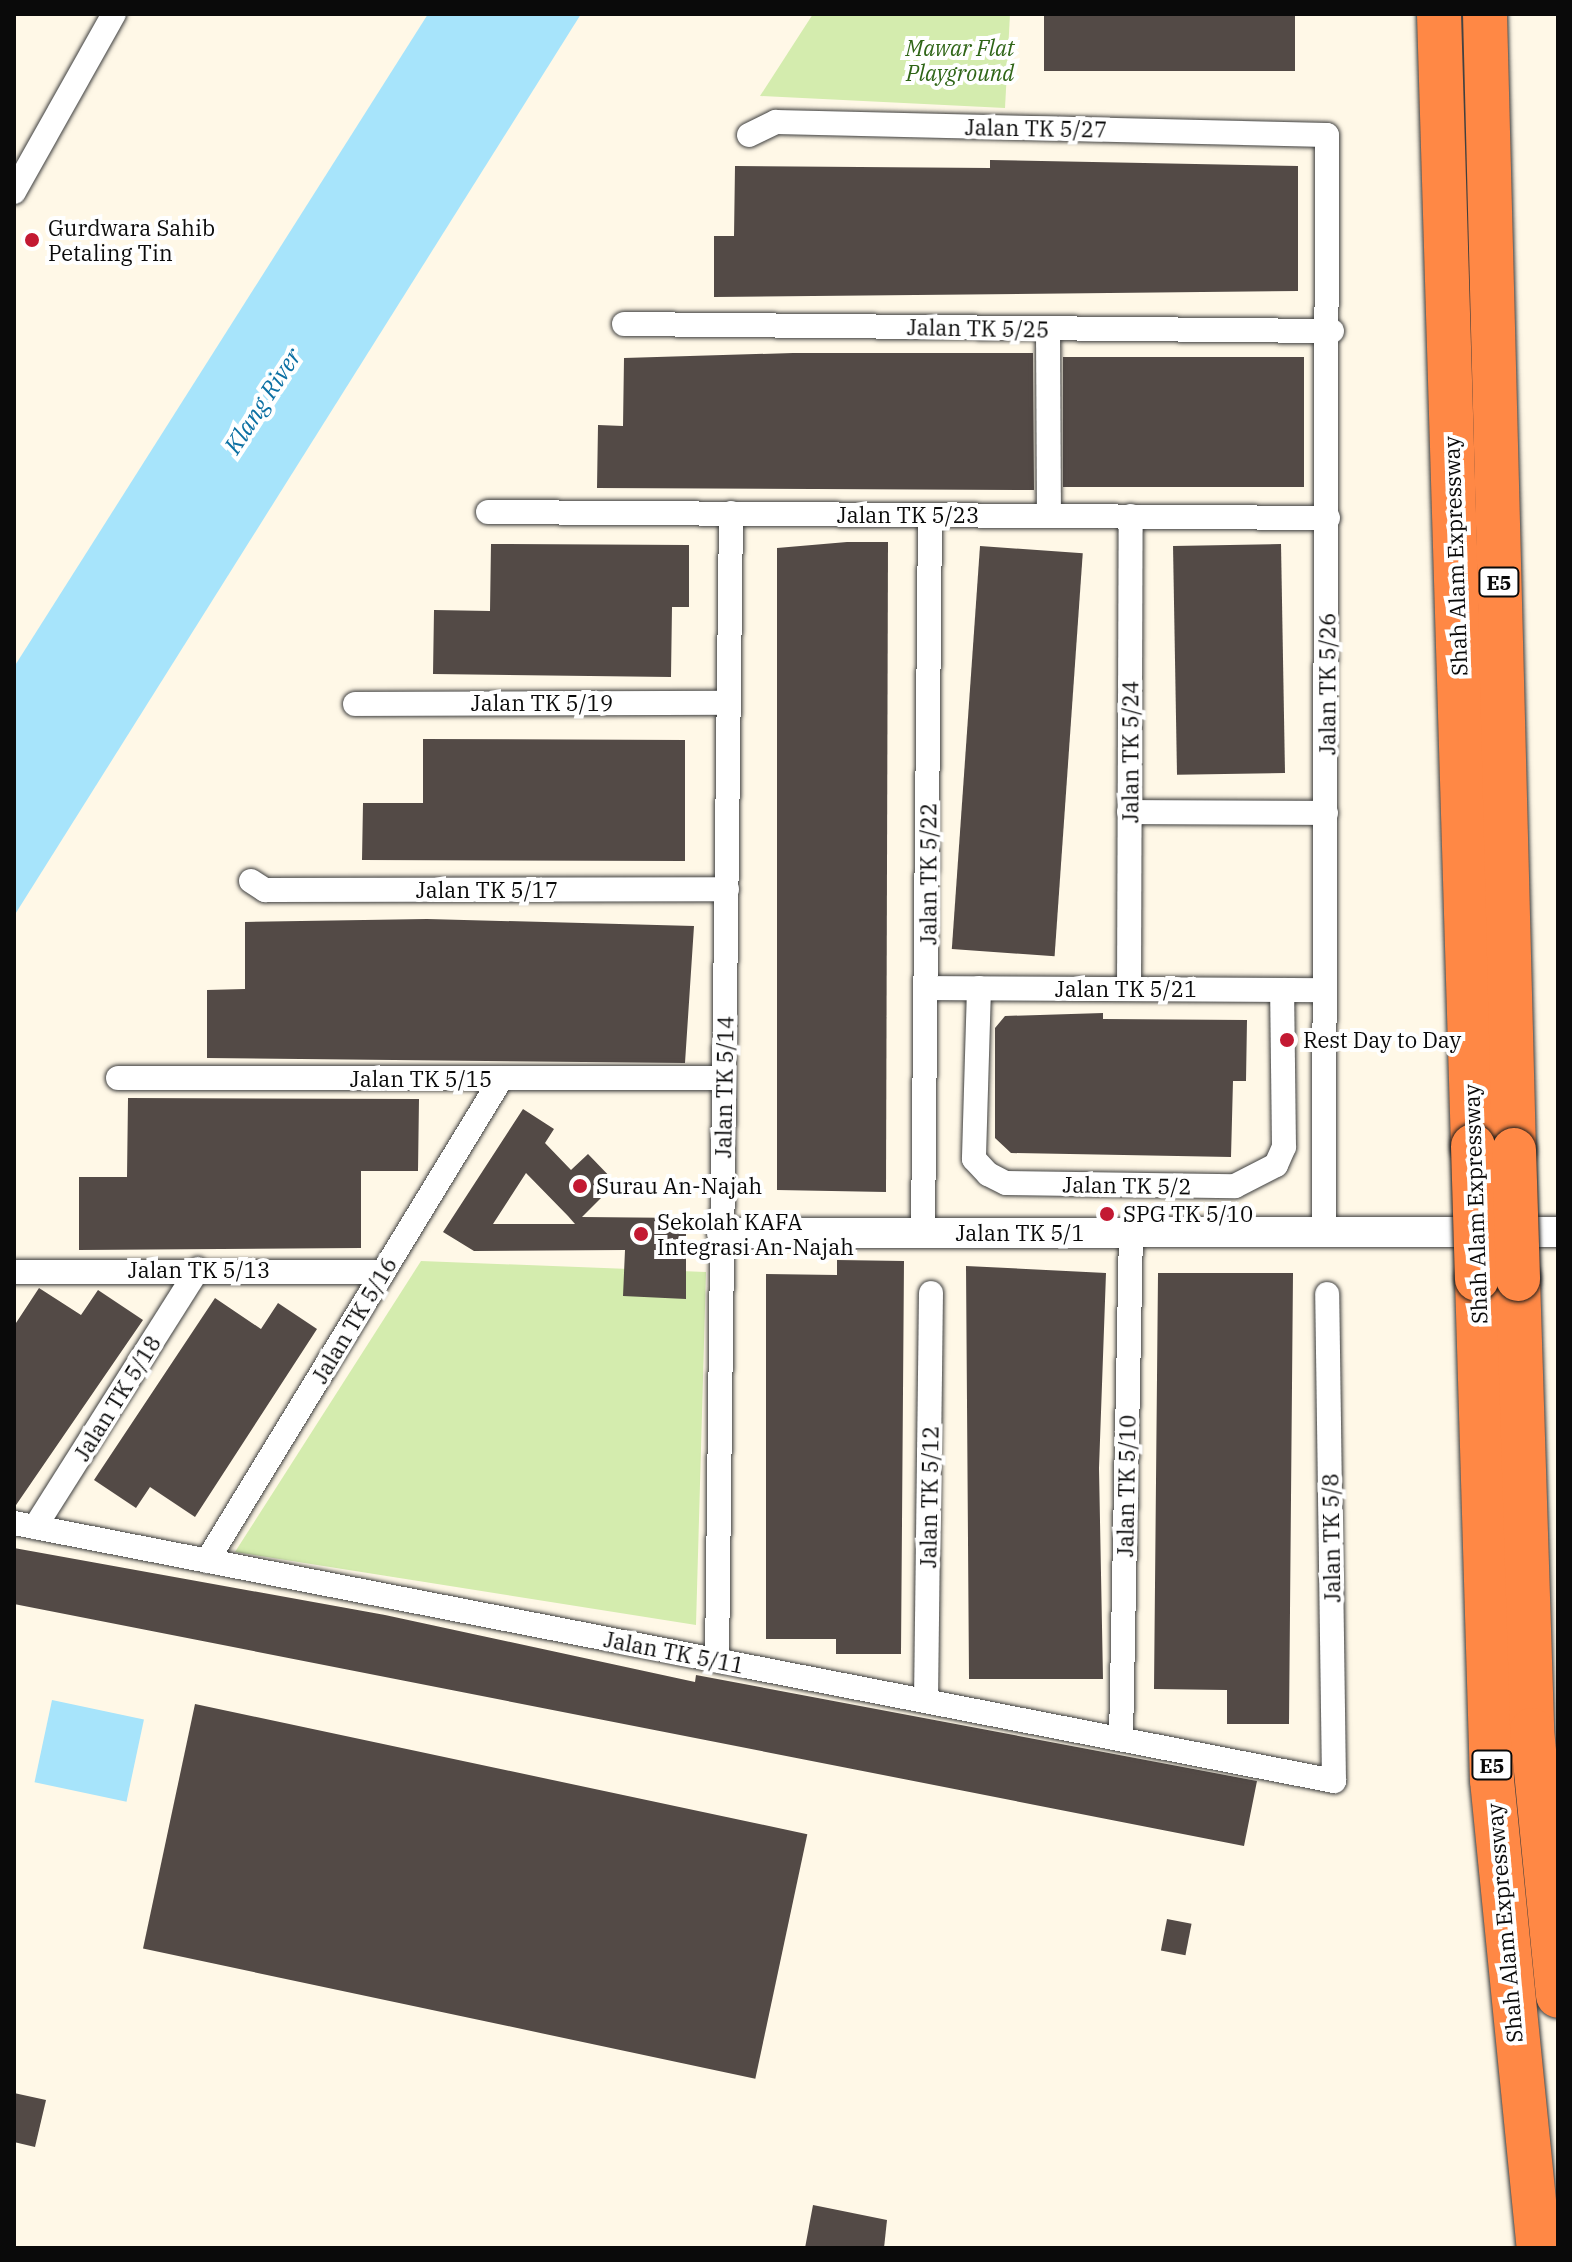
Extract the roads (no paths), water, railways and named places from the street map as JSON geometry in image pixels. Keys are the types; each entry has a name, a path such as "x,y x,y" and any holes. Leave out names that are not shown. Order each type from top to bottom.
{"highway":[{"name":"Shah Alam Expressway","path":"1439,14 1497,1279 1492,1780 1539,2248"},
{"name":"Shah Alam Expressway","path":"1485,14 1493,1148"},
{"name":"Shah Alam Expressway","path":"1497,1279 1532,1730 1558,1996"}],"street":[{"path":"14,192 114,14"},
{"name":"Jalan TK 5/27","path":"749,135 776,122 1327,135"},
{"name":"Jalan TK 5/26","path":"1324,1233 1332,331 1327,135"},
{"name":"Jalan TK 5/25","path":"624,324 1332,331"},
{"path":"1048,329 1049,516"},
{"name":"Jalan TK 5/23","path":"488,512 1328,518"},
{"name":"Jalan TK 5/14","path":"717,1660 731,513"},
{"name":"Jalan TK 5/22","path":"923,1233 928,988 930,515"},
{"name":"Jalan TK 5/24","path":"1129,989 1131,516"},
{"name":"Jalan TK 5/19","path":"355,704 729,703"},
{"path":"1129,812 1326,813"},
{"name":"Jalan TK 5/17","path":"251,881 265,890 727,889"},
{"name":"Jalan TK 5/21","path":"928,988 1324,990"},
{"name":"Jalan TK 5/2","path":"979,988 974,1159 988,1174 1006,1183 1235,1186 1258,1180 1284,1147 1282,990"},
{"name":"Jalan TK 5/15","path":"118,1078 724,1078"},
{"name":"Jalan TK 5/16","path":"207,1561 501,1079"},
{"name":"Jalan TK 5/1","path":"722,1233 1558,1232"},
{"name":"Jalan TK 5/10","path":"1121,1739 1131,1233"},
{"name":"Jalan TK 5/13","path":"14,1272 198,1269 383,1272"},
{"name":"Jalan TK 5/18","path":"25,1525 198,1269"},
{"name":"Jalan TK 5/12","path":"926,1701 931,1293"},
{"name":"Jalan TK 5/8","path":"1327,1294 1334,1781"},
{"name":"Jalan TK 5/11","path":"25,1525 1334,1781"}],"water":[{"name":"Klang River","path":"428,14 581,14 14,916 14,667"},
{"path":"52,1700 144,1720 126,1802 35,1782"}],"place":[{"name":"Gurdwara Sahib Petaling Tin","path":"32,240"},
{"name":"Rest Day to Day","path":"1287,1040"},
{"name":"Surau An-Najah","path":"580,1186"},
{"name":"SPG TK 5/10","path":"1107,1214"},
{"name":"Sekolah KAFA Integrasi An-Najah","path":"641,1234"}],"park label":[{"name":"Mawar Flat Playground","path":"960,60"}]}
